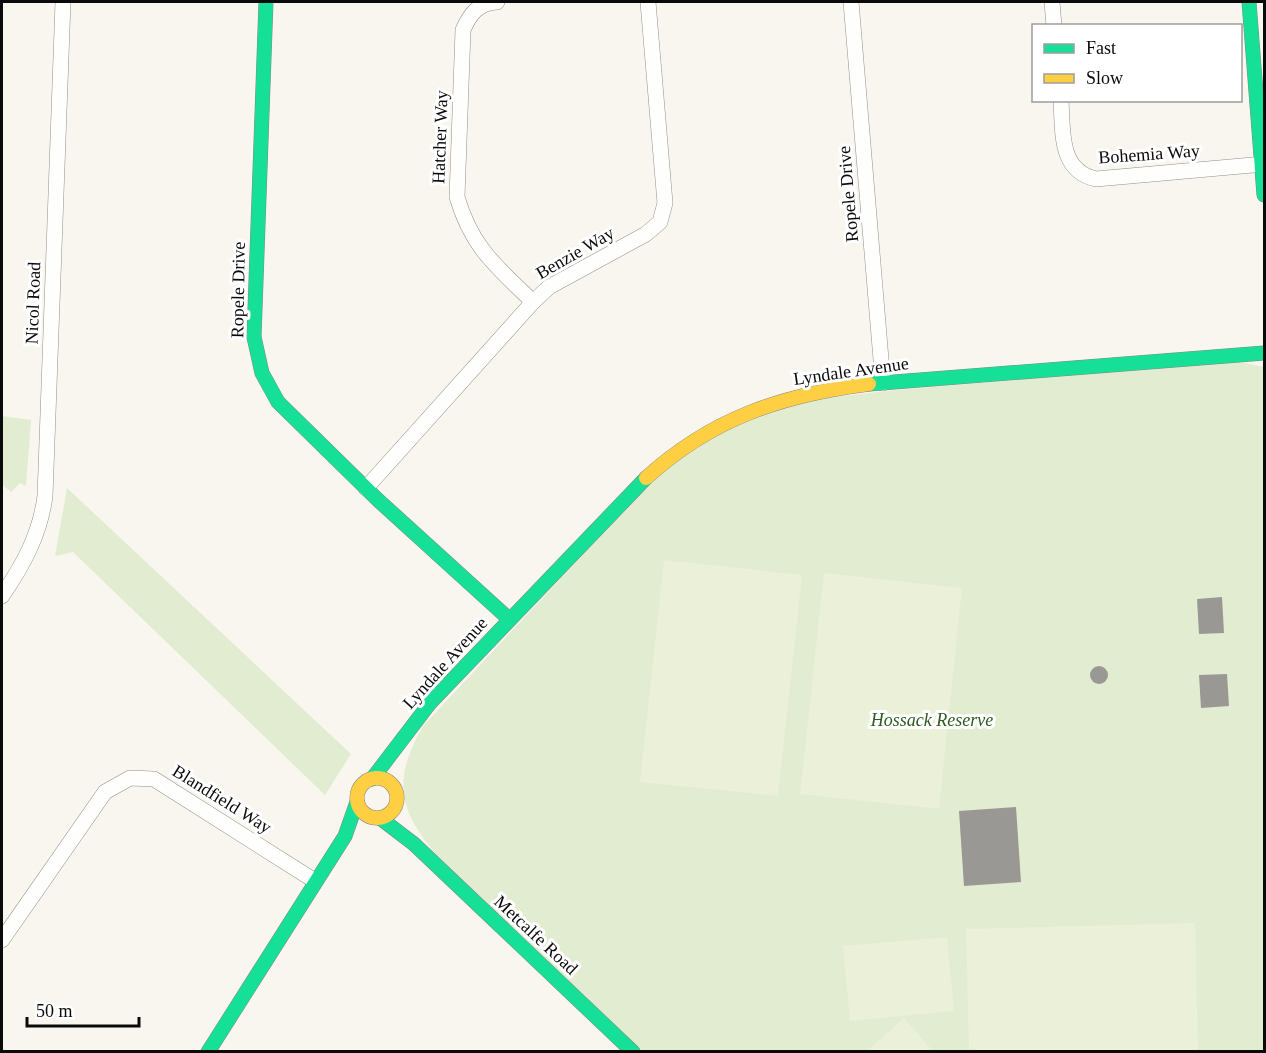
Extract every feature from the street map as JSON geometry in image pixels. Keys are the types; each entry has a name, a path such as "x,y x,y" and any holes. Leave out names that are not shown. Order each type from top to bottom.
{"street":[{"name":"Nicol Road","path":"2,596 23,564 37,533 45,496 63,2"},
{"name":"Ropele Drive","path":"266,2 254,337 262,373 278,402 366,488 509,620"},
{"name":"Hatcher Way","path":"496,2 487,2 470,14 463,30 457,197 464,221 476,244 533,302"},
{"name":"Benzie Way","path":"366,488 533,302 549,288 646,234 660,222 664,203 648,2"},
{"name":"Ropele Drive","path":"851,2 883,383"},
{"path":"1052,2 1054,24"},
{"path":"1249,2 1260,72 1264,195"},
{"path":"1261,2 1264,39"},
{"name":"Bohemia Way","path":"1061,102 1067,153 1073,166 1083,176 1096,179 1263,164"},
{"name":"Lyndale Avenue","path":"208,1052 345,836 359,790 372,779 402,743 430,703 653,469 710,428 770,402 809,392 883,383 1264,353"},
{"name":"Lyndale Avenue","path":"345,836 391,812 402,743"},
{"name":"Blandfield Way","path":"2,940 105,792 130,778 154,779 315,881"},
{"path":"372,779 388,782 395,796"},
{"name":"Metcalfe Road","path":"395,796 414,844"},
{"path":"357,802 363,812 376,818"},
{"name":"Metcalfe Road","path":"376,818 414,844 633,1052"}],"green space":[{"name":"Hossack Reserve","path":"1235,361 1264,367 1264,1051 641,1051 436,854 413,822 404,793 404,778 413,745 423,726 623,512 662,473 699,445 738,424 808,400 886,391"},
{"path":"2,416 31,420 26,486 20,483 11,492 2,484"},
{"path":"67,488 351,754 325,795 73,552 55,556"},
{"path":"664,560 802,575 778,796 640,782"},
{"path":"824,573 962,588 939,809 800,794"},
{"path":"1195,923 1198,1051 969,1051 966,929"},
{"path":"947,937 954,1011 850,1021 843,946"},
{"path":"904,1018 933,1051 867,1051"}],"building":[{"path":"1222,597 1224,633 1199,634 1197,599"},
{"path":"1095,666 1103,666 1108,671 1106,682 1095,684 1090,679 1090,671"},
{"path":"1227,674 1229,706 1201,708 1199,675"},
{"path":"1016,807 1021,882 964,886 959,811"}],"traffic: fast":[{"path":"266,2 254,337 262,373 278,402 378,500 509,619"},
{"path":"1249,2 1264,195"},
{"path":"869,384 1264,353"},
{"path":"372,779 430,703 646,478"},
{"path":"208,1052 345,836 357,802"},
{"path":"380,818 414,844 633,1052"}],"traffic: slow":[{"path":"646,478 696,440 750,413 807,395 869,384"},
{"path":"377,778 391,784 397,798 391,812 377,818 363,812 357,798 363,784 377,778"}]}
